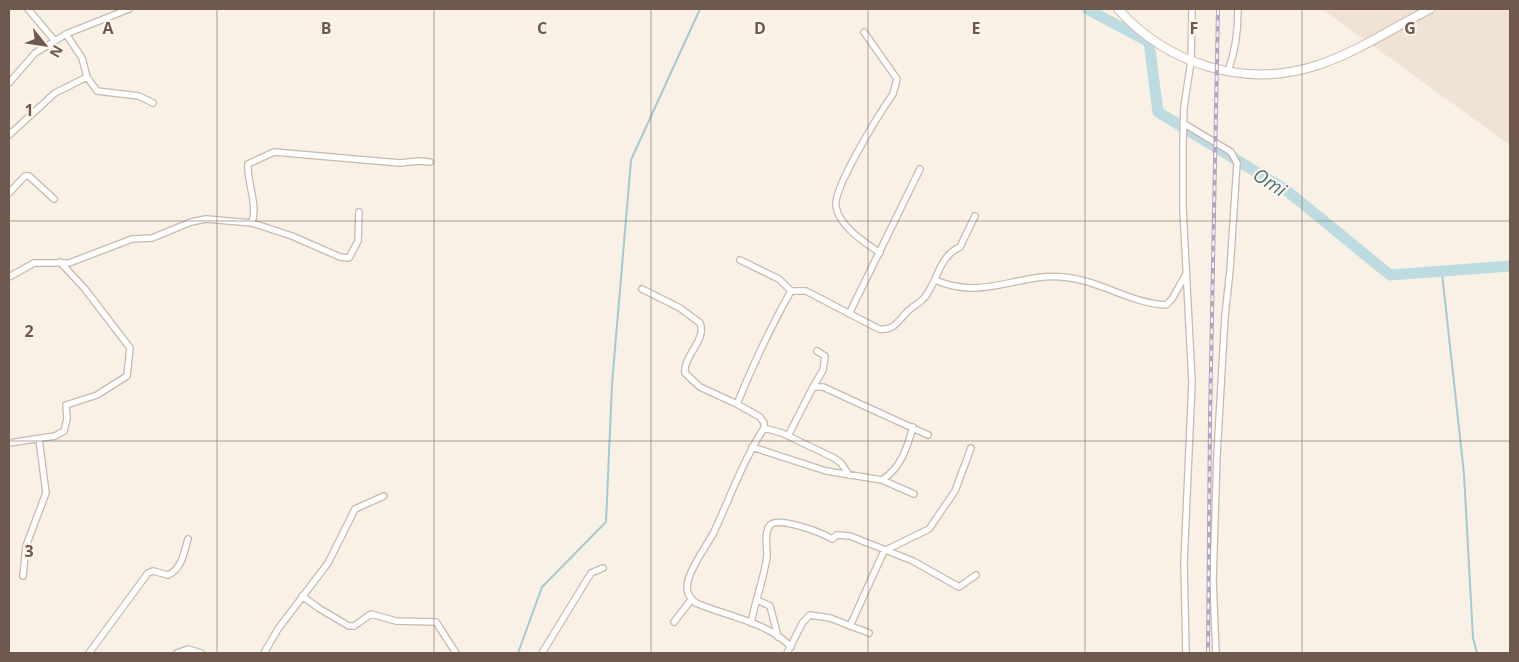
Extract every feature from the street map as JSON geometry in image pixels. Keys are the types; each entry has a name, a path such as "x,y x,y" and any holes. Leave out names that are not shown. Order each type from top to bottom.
{"main road":[{"path":"1118,9 1153,41 1191,61 1228,71 1270,74 1318,64 1341,55 1430,9"}],"street":[{"path":"28,9 55,41"},
{"path":"9,83 35,53 66,34 129,9"},
{"path":"1186,653 1184,563 1192,382 1183,209 1183,123 1191,61 1192,9"},
{"path":"1228,71 1238,35 1238,9"},
{"path":"864,32 893,71 896,85 893,94 882,109 850,166 836,197 836,206 849,228 880,253"},
{"path":"66,34 82,58 87,77 97,91 139,96 153,103"},
{"path":"9,135 55,94 87,77"},
{"path":"1183,123 1231,152 1236,158 1237,163 1225,316 1217,455 1213,581 1216,653"},
{"path":"252,223 256,210 248,173 248,164 274,152 400,163 430,162"},
{"path":"849,314 920,169"},
{"path":"9,193 25,176 29,176 54,200"},
{"path":"9,277 34,263 69,263 132,239 162,235 191,222 206,219 252,223 292,236 340,257 349,258 358,241 359,212"},
{"path":"740,260 779,279 791,291 806,291 864,323 887,330 923,300 936,280 945,258 950,251 960,247 975,216"},
{"path":"9,443 55,436 64,431 68,419 66,405 97,394 127,376 130,348 85,289 60,262"},
{"path":"936,280 951,287 967,289 1049,276 1065,277 1114,290 1136,300 1166,305 1172,300 1187,272"},
{"path":"642,289 668,301 700,322 702,331 686,363 685,373 700,387 737,404 760,417 764,423 764,428 752,447 713,534 688,579 687,588 691,600"},
{"path":"737,404 770,328 791,291"},
{"path":"788,436 823,370 825,356 816,351"},
{"path":"813,387 823,387 928,435"},
{"path":"882,480 893,472 902,458 913,427"},
{"path":"764,428 772,428 834,458 841,463 849,475"},
{"path":"23,576 26,546 46,493 39,439"},
{"path":"752,447 826,471 882,480 914,494"},
{"path":"850,626 884,550 929,530 954,491 971,448"},
{"path":"264,653 302,596 328,562 355,509 384,496"},
{"path":"751,623 766,559 767,534 770,525 774,523 797,525 832,539 837,535 850,536 913,561 955,586 963,586 976,576"},
{"path":"89,653 148,573 153,571 168,575 176,570 182,560 188,540"},
{"path":"542,653 591,573 603,568"},
{"path":"302,596 349,626 354,626 371,614 396,621 436,622 456,653"},
{"path":"674,622 691,600"},
{"path":"691,600 751,623 778,636"},
{"path":"757,600 770,606 778,636 789,650 803,622 810,615 830,618 869,633"},
{"path":"177,653 188,649 201,653"}],"shaded area":[{"path":"1322,9 1510,9 1510,145"}],"waterway":[{"path":"518,653 542,587 606,522 612,384 631,160 700,9"},
{"name":"Omi","path":"1087,9 1149,42 1158,112 1286,190 1390,275 1510,266"},
{"path":"1442,273 1464,474 1473,638 1477,653"}],"railway":[{"path":"1208,653 1210,417 1218,9"}]}
